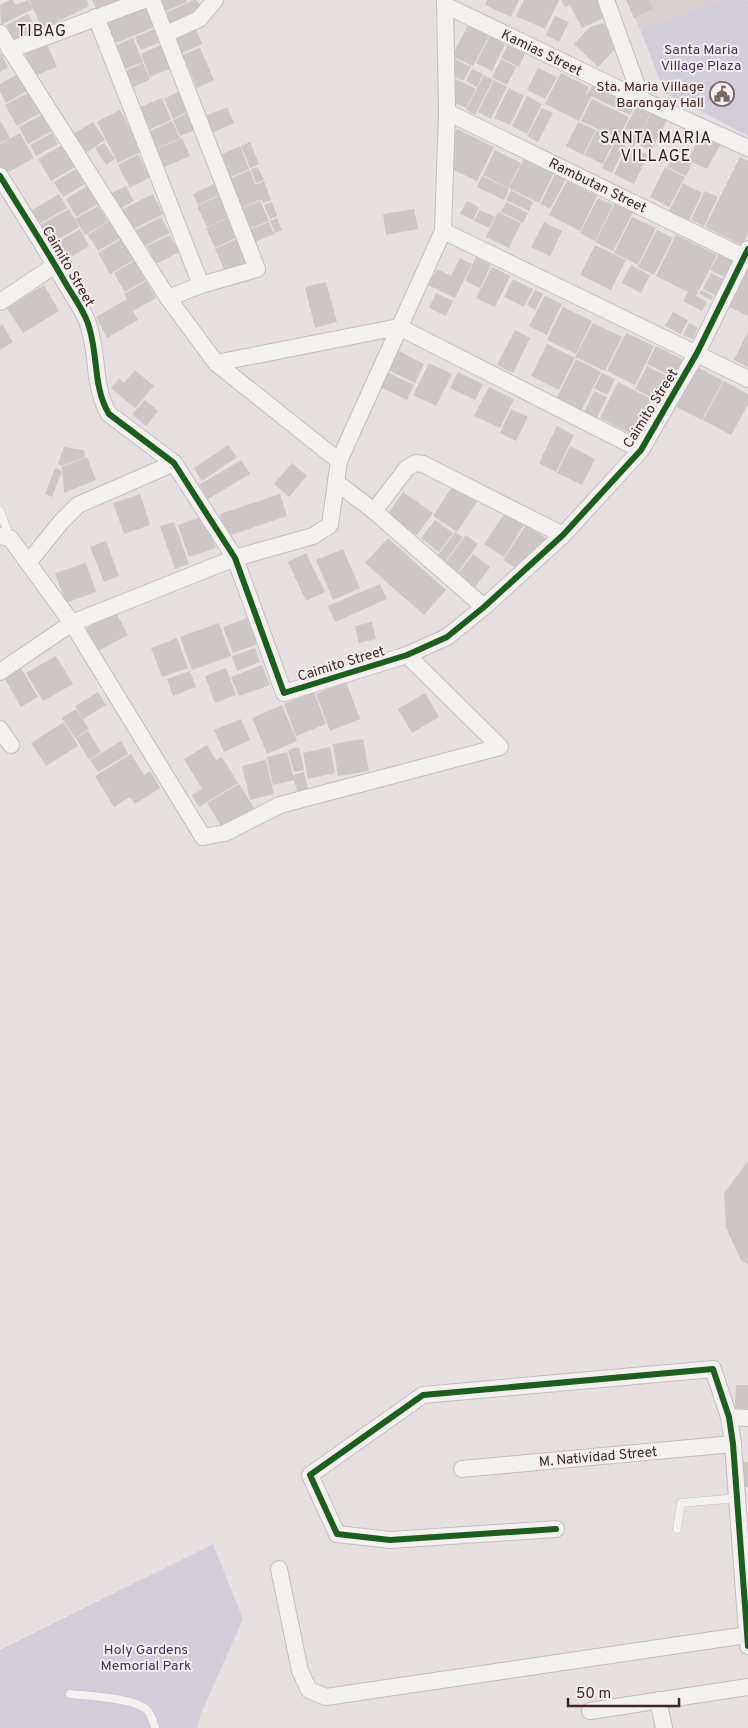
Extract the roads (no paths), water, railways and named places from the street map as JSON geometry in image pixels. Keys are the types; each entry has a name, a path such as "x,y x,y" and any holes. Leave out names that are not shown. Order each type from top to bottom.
{"street":[{"path":"10,50 144,0"},
{"path":"152,0 257,269 168,298"},
{"path":"166,34 199,19 215,0"},
{"path":"606,0 642,100"},
{"path":"0,672 72,623 235,558 313,536 330,524 339,461 443,231 447,112 445,2"},
{"name":"Kamias Street","path":"445,2 642,100 748,148"},
{"path":"96,17 201,286"},
{"path":"0,33 168,298 216,363 339,461"},
{"name":"Rambutan Street","path":"447,112 747,255"},
{"name":"Caimito Street","path":"0,176 87,320 92,338 103,404 109,414 174,463 235,558 284,693 407,655 447,637 563,535 641,450 698,353 747,255"},
{"path":"443,231 698,353 748,379"},
{"path":"0,302 55,265"},
{"path":"216,363 399,327 641,450"},
{"path":"28,564 61,522 78,505 174,463"},
{"path":"374,511 407,468 416,463 422,464 563,535"},
{"path":"336,482 374,511 484,606"},
{"path":"5,537 28,564 72,623 203,837 225,833 280,805 500,746 407,655"},
{"path":"0,729 11,745"},
{"path":"279,1569 300,1671 309,1690 326,1697 747,1641 742,1506 729,1417 713,1369 423,1395 310,1475 337,1534 390,1540 556,1529"},
{"path":"729,1417 748,1418"},
{"name":"M. Natividad Street","path":"462,1469 733,1444"},
{"path":"590,1711 748,1686"},
{"path":"658,1700 664,1728"}],"lane":[{"path":"0,511 5,537"},
{"path":"677,1529 681,1503 742,1506"},
{"path":"70,1694 135,1703 147,1710 153,1719 155,1728"}],"place":[{"name":"Sta. Maria Village Barangay Hall","path":"722,94"}],"district":[{"name":"TIBAG","path":"42,30"},
{"name":"SANTA MARIA VILLAGE","path":"656,146"}],"park label":[{"name":"Santa Maria Village Plaza","path":"701,58"},
{"name":"Holy Gardens Memorial Park","path":"146,1658"}]}
